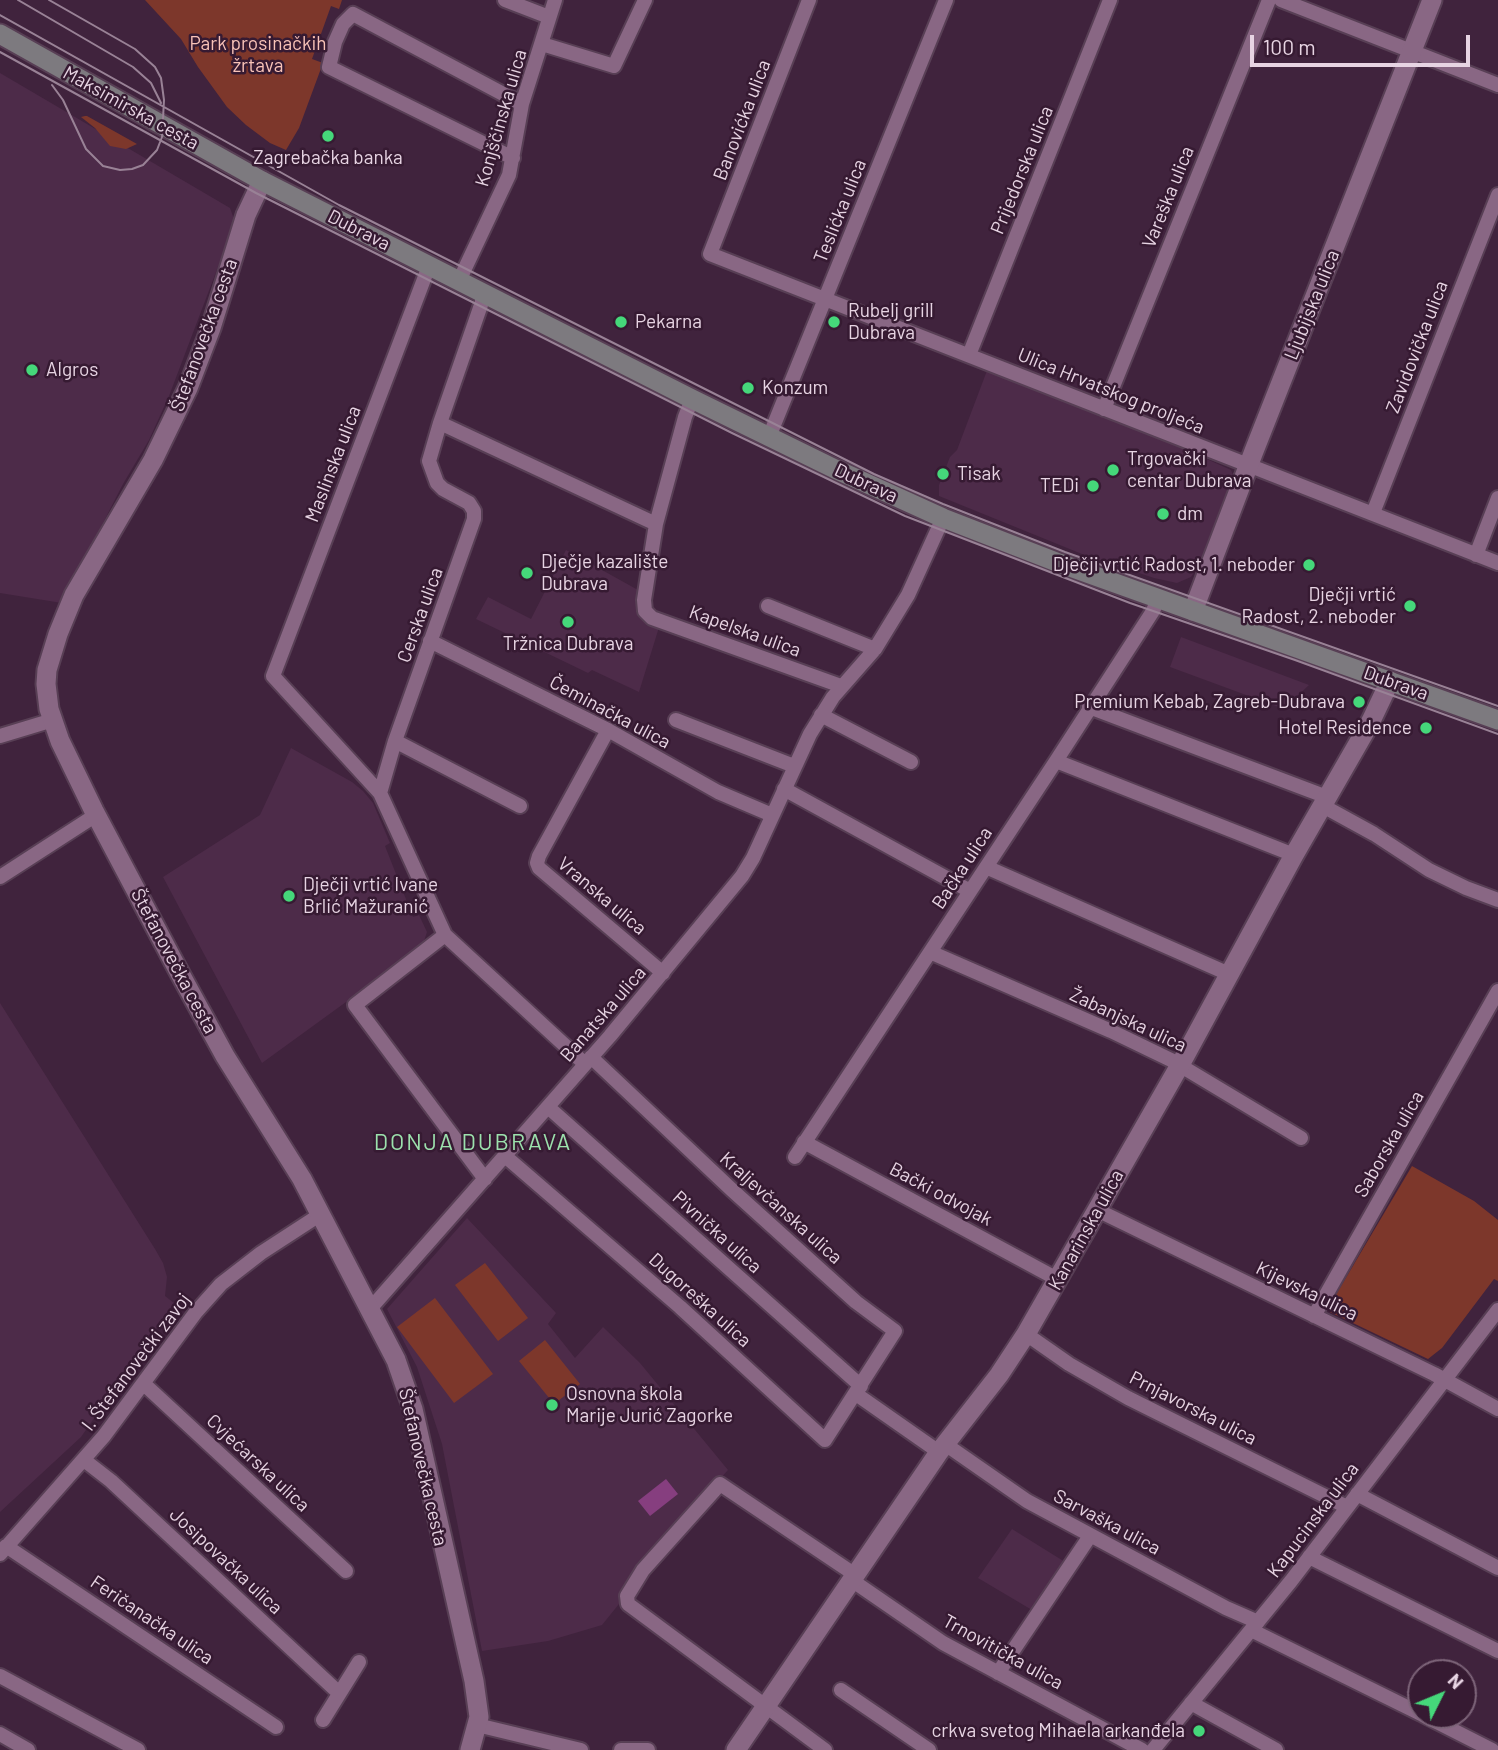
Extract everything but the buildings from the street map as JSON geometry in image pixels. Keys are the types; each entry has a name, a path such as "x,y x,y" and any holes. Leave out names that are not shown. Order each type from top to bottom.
{"main road":[{"name":"Maksimirska cesta","path":"0,34 262,181"},
{"name":"Dubrava","path":"262,181 692,399 943,518 1158,599 1498,720"}],"street":[{"path":"505,0 549,17"},
{"name":"Konjščinska ulica","path":"459,281 509,175 522,104 555,0"},
{"path":"542,44 614,66 645,0"},
{"name":"Banovićka ulica","path":"710,254 810,0"},
{"name":"Teslićka ulica","path":"769,437 946,0"},
{"name":"Prijedorska ulica","path":"969,355 1110,0"},
{"name":"Vareška ulica","path":"1104,409 1269,0"},
{"path":"1281,0 1498,85"},
{"name":"Ljubijska ulica","path":"1193,611 1432,0"},
{"path":"513,158 329,67 335,42 344,24 354,13 522,104"},
{"name":"Štefanovečka cesta","path":"262,181 246,215 211,328 188,388 153,460 75,594 58,634 47,670 49,709 60,741 96,815 225,1056 276,1135 321,1214 396,1360 413,1409 474,1681 479,1708 470,1750"},
{"name":"Zavidovička ulica","path":"1373,513 1498,195"},
{"name":"Ulica Hrvatskog proljeća","path":"710,254 1498,564"},
{"name":"Maslinska ulica","path":"380,793 273,676 429,266"},
{"path":"482,292 479,312 440,423 656,524"},
{"name":"Kapelska ulica","path":"692,399 656,524 644,600 645,611 652,618 841,686"},
{"name":"Cerska ulica","path":"380,793 474,519 472,507 443,489 437,483 430,467 430,453 440,423"},
{"path":"1476,555 1498,498"},
{"name":"Banatska ulica","path":"370,1309 588,1061 742,876 821,715 841,686 875,649 908,595 943,518"},
{"name":"Bačka ulica","path":"795,1157 1056,761 1153,611 1158,599"},
{"path":"768,606 875,649"},
{"name":"Čeminačka ulica","path":"430,641 608,730 718,792 772,815"},
{"name":"Kanarinska ulica","path":"736,1750 852,1576 1026,1334 1180,1065 1294,855 1371,721 1390,681"},
{"path":"1089,707 1325,801 1429,870 1498,900"},
{"path":"821,715 911,762"},
{"path":"0,736 53,720"},
{"path":"676,720 794,766"},
{"name":"Vranska ulica","path":"608,730 537,863 539,868 663,973"},
{"path":"396,741 520,806"},
{"path":"1056,761 1294,855"},
{"path":"784,789 970,891"},
{"path":"380,793 444,935 355,1005 485,1179"},
{"path":"0,877 96,815"},
{"path":"986,867 1229,974"},
{"name":"Kraljevčanska ulica","path":"444,935 835,1284 895,1331 859,1390"},
{"name":"Žabanjska ulica","path":"930,953 1111,1031 1180,1065 1301,1138"},
{"name":"Saborska ulica","path":"1314,1316 1498,991"},
{"name":"Pivnička ulica","path":"548,1107 859,1390 942,1448"},
{"name":"Bački odvojak","path":"804,1142 1059,1280"},
{"name":"Dugoreška ulica","path":"505,1156 680,1307 825,1440 859,1390"},
{"name":"Kijevska ulica","path":"1097,1210 1498,1409"},
{"name":"I. Štefanovečki zavoj","path":"3,1550 84,1460 221,1284 261,1253 321,1214"},
{"name":"Kapucinska ulica","path":"1153,1750 1309,1557 1498,1310"},
{"name":"Prnjavorska ulica","path":"1026,1334 1069,1364 1128,1398 1348,1507"},
{"name":"Cvjećarska ulica","path":"144,1384 346,1571"},
{"name":"Sarvaška ulica","path":"942,1448 1027,1501 1090,1536 1407,1706"},
{"name":"Josipovačka ulica","path":"84,1460 111,1481 339,1693"},
{"name":"Trnovitička ulica","path":"765,1705 626,1601 643,1570 720,1483 943,1643 1142,1750"},
{"path":"1357,1494 1498,1568"},
{"path":"998,1673 1090,1536"},
{"name":"Feričanačka ulica","path":"3,1550 276,1727"},
{"path":"1309,1557 1498,1651"},
{"path":"323,1720 359,1662"},
{"path":"0,1676 138,1750"},
{"path":"841,1690 929,1750"},
{"path":"1191,1703 1276,1750"},
{"path":"765,1705 825,1750"},
{"path":"477,1725 581,1750"},
{"name":"Sarvaška ulica","path":"1451,1729 1492,1750"},
{"path":"0,1734 28,1750"},
{"path":"621,1750 648,1750"}],"shaded area":[{"path":"0,73 230,208 235,222 169,396 149,440 123,484 62,603 0,593"},
{"path":"988,368 1156,436 1231,470 1234,478 1191,577 1177,583 1154,578 1082,554 939,496 939,485 950,457 957,450"},
{"name":"Tržnica Dubrava","path":"566,550 638,590 642,612 660,624 639,692 592,670 588,673 476,619 488,597 531,619"},
{"path":"1181,637 1309,685 1284,709 1170,667"},
{"name":"Dječji vrtić Ivane Brlić Mažuranić","path":"291,748 352,782 373,803 390,843 385,846 413,917 419,915 427,932 424,941 408,957 262,1063 163,877 260,815"},
{"path":"0,1003 155,1249 167,1277 165,1296 174,1303 81,1437 0,1512"},
{"name":"Osnovna škola Marije Jurić Zagorke","path":"467,1218 556,1313 548,1324 575,1358 603,1327 640,1363 728,1470 647,1559 619,1604 602,1625 548,1641 482,1651 442,1444 417,1367 387,1309"},
{"path":"666,1479 678,1494 650,1516 638,1501"},
{"path":"1012,1529 1065,1562 1032,1610 978,1578"}],"green space":[{"name":"Park prosinačkih žrtava","path":"145,0 342,0 339,9 331,6 312,59 323,63 299,128 286,150 270,143 227,107 181,39"},
{"path":"87,116 137,144 126,149 110,146 95,128 81,117"},
{"path":"1412,1166 1474,1201 1498,1220 1498,1281 1494,1279 1442,1348 1428,1359 1330,1312 1328,1308"},
{"path":"485,1263 528,1318 498,1341 455,1285"},
{"path":"435,1298 493,1374 454,1403 397,1327"},
{"path":"545,1340 580,1384 554,1404 519,1361"}],"tram line":[{"path":"18,0 133,67 151,83 161,103"},
{"path":"49,0 135,49 155,67 161,78 164,100 162,137 157,150 143,165 132,169 120,170 103,166 86,149 63,100 52,85"},
{"path":"0,15 339,205 874,474 1065,552 1498,706"},
{"path":"0,52 256,193 732,433 905,516 1130,603 1498,734"}],"place":[{"name":"Zagrebačka banka","path":"328,136"},
{"name":"Pekarna","path":"621,322"},
{"name":"Rubelj grill Dubrava","path":"834,322"},
{"name":"Algros","path":"32,370"},
{"name":"Konzum","path":"748,388"},
{"name":"Trgovački centar Dubrava","path":"1113,470"},
{"name":"Tisak","path":"943,474"},
{"name":"TEDi","path":"1093,486"},
{"name":"dm","path":"1163,514"},
{"name":"Dječji vrtić Radost, 1. neboder","path":"1309,565"},
{"name":"Dječje kazalište Dubrava","path":"527,573"},
{"name":"Dječji vrtić Radost, 2. neboder","path":"1410,606"},
{"name":"Tržnica Dubrava","path":"568,622"},
{"name":"Premium Kebab, Zagreb-Dubrava","path":"1359,702"},
{"name":"Hotel Residence","path":"1426,728"},
{"name":"Dječji vrtić Ivane Brlić Mažuranić","path":"289,896"},
{"name":"Osnovna škola Marije Jurić Zagorke","path":"552,1405"},
{"name":"crkva svetog Mihaela arkanđela","path":"1199,1731"}],"district":[{"name":"DONJA DUBRAVA","path":"473,1142"}]}
